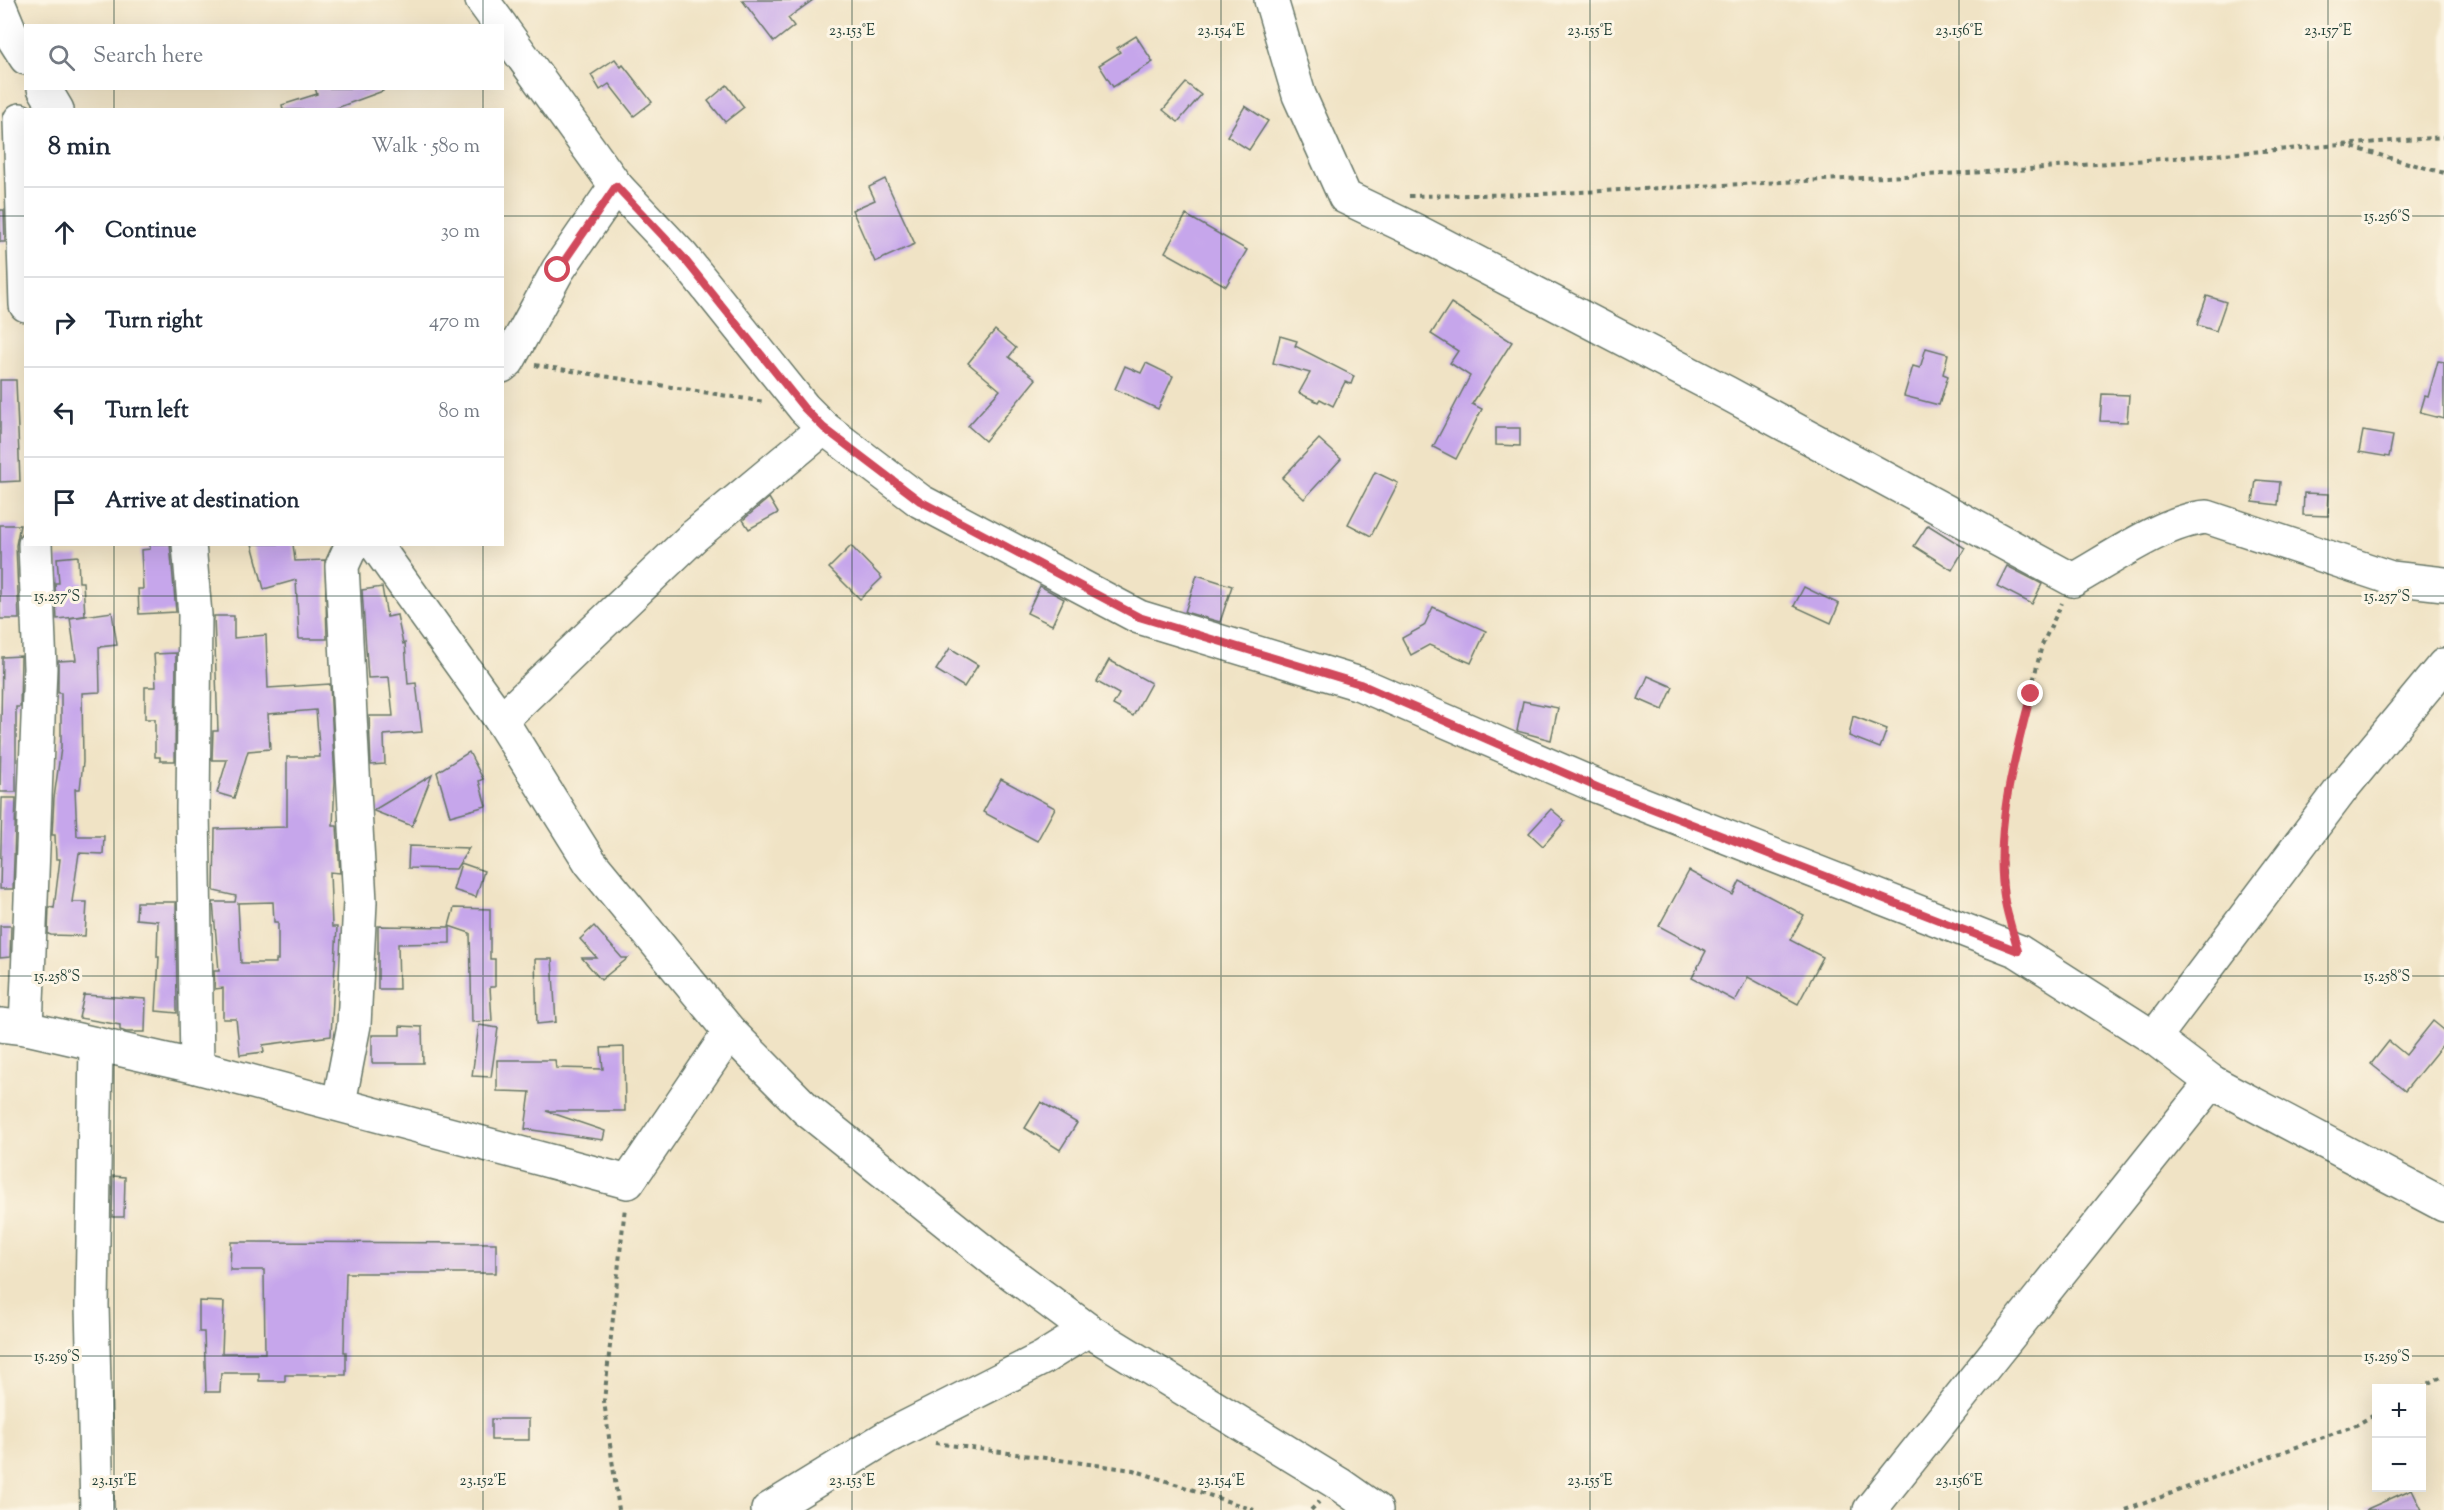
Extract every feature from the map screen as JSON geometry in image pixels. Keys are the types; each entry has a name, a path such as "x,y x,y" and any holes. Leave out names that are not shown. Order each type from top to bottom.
{"street":[{"path":"482,0 500,24"},
{"path":"1271,0 1299,95 1345,197 1414,230 1726,393 2073,580 2163,530 2193,518 2207,517 2391,578 2444,584"},
{"path":"0,7 12,36 24,55"},
{"path":"504,30 616,186 682,256 814,418 920,501 1139,617 1360,684 1599,788 2018,951 2154,1038 2212,1082 2444,1204"},
{"path":"505,363 558,270 616,186"},
{"path":"501,720 814,418"},
{"path":"35,546 40,668 13,1027 197,1067 339,1103 628,1182 730,1032"},
{"path":"189,546 195,615 193,809 197,1067"},
{"path":"339,1103 354,1025 360,902 342,566 351,546"},
{"path":"376,546 501,720 590,862 730,1032 807,1110 999,1264 1088,1330 1339,1484 1376,1510"},
{"path":"2154,1038 2344,786 2444,665"},
{"path":"96,1044 92,1305 97,1510"},
{"path":"1870,1510 2212,1082"},
{"path":"768,1510 887,1437 1043,1358 1088,1330"}],"path":[{"path":"1402,196 1541,194 2005,171 2444,137"},
{"path":"2340,144 2444,173"},
{"path":"505,363 814,418"},
{"path":"2018,951 2005,901 2004,825 2014,760 2042,645 2073,580"},
{"path":"619,1510 604,1401 628,1182"},
{"path":"2426,1386 2444,1375"},
{"path":"2126,1510 2356,1425 2372,1416"},
{"path":"934,1443 1133,1470 1254,1510"}],"building":[{"path":"742,0 813,0 788,18 794,26 774,42"},
{"path":"1136,36 1153,62 1113,87 1099,65 1120,52 1117,48"},
{"path":"615,59 621,67 623,65 652,102 634,116 609,84 600,90 591,75"},
{"path":"1186,83 1201,95 1178,122 1163,110"},
{"path":"727,85 744,107 725,122 708,101"},
{"path":"316,90 383,91 336,108 283,108 282,105 317,94"},
{"path":"1245,106 1268,121 1249,150 1227,136"},
{"path":"885,179 915,244 875,262 852,210 875,200 869,187"},
{"path":"0,210 4,210 5,242 0,242"},
{"path":"1186,215 1247,250 1226,286 1165,252"},
{"path":"2207,296 2226,302 2216,331 2197,325"},
{"path":"1451,303 1512,342 1472,404 1482,409 1456,459 1433,447 1470,376 1450,363 1458,351 1431,334"},
{"path":"995,330 1016,348 1009,357 1036,379 985,441 968,426 1000,390 968,363"},
{"path":"1280,336 1297,341 1295,346 1354,376 1351,384 1345,382 1333,406 1320,399 1318,402 1299,393 1310,373 1273,363"},
{"path":"1926,348 1948,354 1943,374 1948,376 1939,405 1904,396 1913,366 1920,368"},
{"path":"2438,361 2444,362 2444,419 2420,413 2425,396 2428,397"},
{"path":"1146,363 1173,376 1158,409 1115,389 1125,366 1141,373"},
{"path":"0,380 16,380 20,481 0,482"},
{"path":"2102,394 2129,395 2127,422 2100,421"},
{"path":"1496,428 1520,428 1520,446 1496,445"},
{"path":"2363,431 2393,436 2389,457 2359,452"},
{"path":"1319,439 1341,459 1304,499 1282,478"},
{"path":"1375,472 1398,483 1371,536 1348,524"},
{"path":"2256,480 2280,482 2278,505 2253,502"},
{"path":"2304,493 2329,494 2328,516 2303,515"},
{"path":"769,498 778,513 749,529 743,520"},
{"path":"0,525 20,525 16,545 19,619 0,619"},
{"path":"1928,525 1965,548 1952,570 1914,546"},
{"path":"150,546 170,546 176,612 139,614 138,589 143,589 141,550 150,549"},
{"path":"253,546 293,546 295,561 325,560 327,639 299,639 296,580 264,589"},
{"path":"851,546 882,578 860,599 829,568"},
{"path":"78,556 79,582 83,582 85,616 57,619 55,583 59,583 57,558"},
{"path":"2007,566 2042,584 2032,604 1997,586"},
{"path":"1197,575 1232,586 1220,622 1185,612"},
{"path":"1040,586 1064,599 1052,625 1027,613"},
{"path":"382,587 387,617 397,615 403,644 405,643 408,684 416,683 422,732 384,735 385,764 371,765 369,716 393,716 389,677 368,678 362,590"},
{"path":"1804,587 1839,604 1831,623 1794,606"},
{"path":"1433,607 1486,631 1471,663 1429,645 1411,655 1402,638 1424,626"},
{"path":"112,612 117,645 99,647 100,692 82,693 83,762 80,789 75,789 77,836 104,836 103,854 79,853 72,902 87,902 85,936 51,935 48,934 49,907 54,908 60,859 56,859 55,835 52,835 54,798 61,748 61,693 58,693 58,661 76,660 70,618"},
{"path":"214,616 234,616 234,638 266,635 268,688 330,684 335,781 333,826 337,826 340,873 330,872 332,927 337,927 331,1036 263,1045 264,1052 240,1055 236,1019 223,1019 223,988 215,989 214,971 219,971 213,902 235,902 236,896 214,891 215,829 287,827 287,757 320,757 316,710 268,714 270,749 248,751 234,798 217,793 227,760 212,760 213,731 218,731","holes":["273,902 274,922 278,922 278,960 276,963 241,963 238,903"]},
{"path":"950,648 978,665 964,687 936,670"},
{"path":"176,653 175,761 160,761 160,757 155,757 155,719 145,719 145,687 156,687 154,654"},
{"path":"21,656 20,707 16,707 16,792 0,792 2,657"},
{"path":"1109,660 1151,683 1133,716 1113,705 1119,694 1097,682"},
{"path":"1648,676 1673,687 1663,710 1638,699"},
{"path":"1523,701 1558,708 1551,740 1517,731"},
{"path":"1853,716 1887,729 1880,748 1849,736"},
{"path":"469,752 483,779 479,781 486,806 450,816 437,772"},
{"path":"432,775 412,826 374,811 374,810"},
{"path":"1001,779 1055,808 1037,841 983,812"},
{"path":"2,798 16,798 13,889 0,889"},
{"path":"1551,809 1565,821 1543,846 1529,833"},
{"path":"409,846 469,848 456,869 408,868"},
{"path":"461,863 484,871 476,897 453,890"},
{"path":"1689,871 1733,895 1740,881 1804,915 1790,940 1823,957 1798,1004 1748,977 1735,1001 1692,978 1706,951 1659,926"},
{"path":"137,902 176,902 177,1013 156,1011 158,921 136,919"},
{"path":"454,908 490,909 490,959 495,959 495,987 490,987 492,1021 472,1022 470,933 449,926"},
{"path":"0,926 11,926 10,957 0,958"},
{"path":"378,926 450,927 450,943 398,944 399,989 378,989"},
{"path":"594,926 622,958 628,958 601,980 582,958 597,958 580,939"},
{"path":"535,959 552,959 556,1022 537,1024"},
{"path":"84,995 146,999 145,1032 126,1032 120,1030 120,1025 79,1018"},
{"path":"2433,1021 2444,1030 2444,1043 2405,1091 2371,1064 2389,1041 2406,1055"},
{"path":"479,1025 498,1028 491,1077 472,1076"},
{"path":"400,1026 422,1027 423,1063 372,1063 372,1035 400,1035"},
{"path":"624,1047 625,1111 546,1111 605,1131 603,1140 525,1129 530,1092 497,1091 497,1060 555,1060 556,1068 603,1069 601,1048"},
{"path":"1041,1102 1077,1123 1060,1150 1025,1128"},
{"path":"113,1176 125,1177 124,1217 112,1217"},
{"path":"231,1242 496,1243 496,1273 346,1273 344,1352 346,1352 346,1375 285,1375 285,1381 259,1381 259,1373 221,1373 220,1392 206,1392 204,1332 199,1332 199,1301 224,1302 222,1353 265,1353 264,1270 230,1270"},
{"path":"491,1419 529,1419 529,1440 491,1440"},
{"path":"2405,1492 2413,1492 2422,1510 2365,1510"}],"route":[{"path":"558,270 616,186 682,256 804,408 824,428 920,501 1139,617 1360,684 1599,788 2018,951 2005,901 2002,835 2014,760 2031,694"}]}
